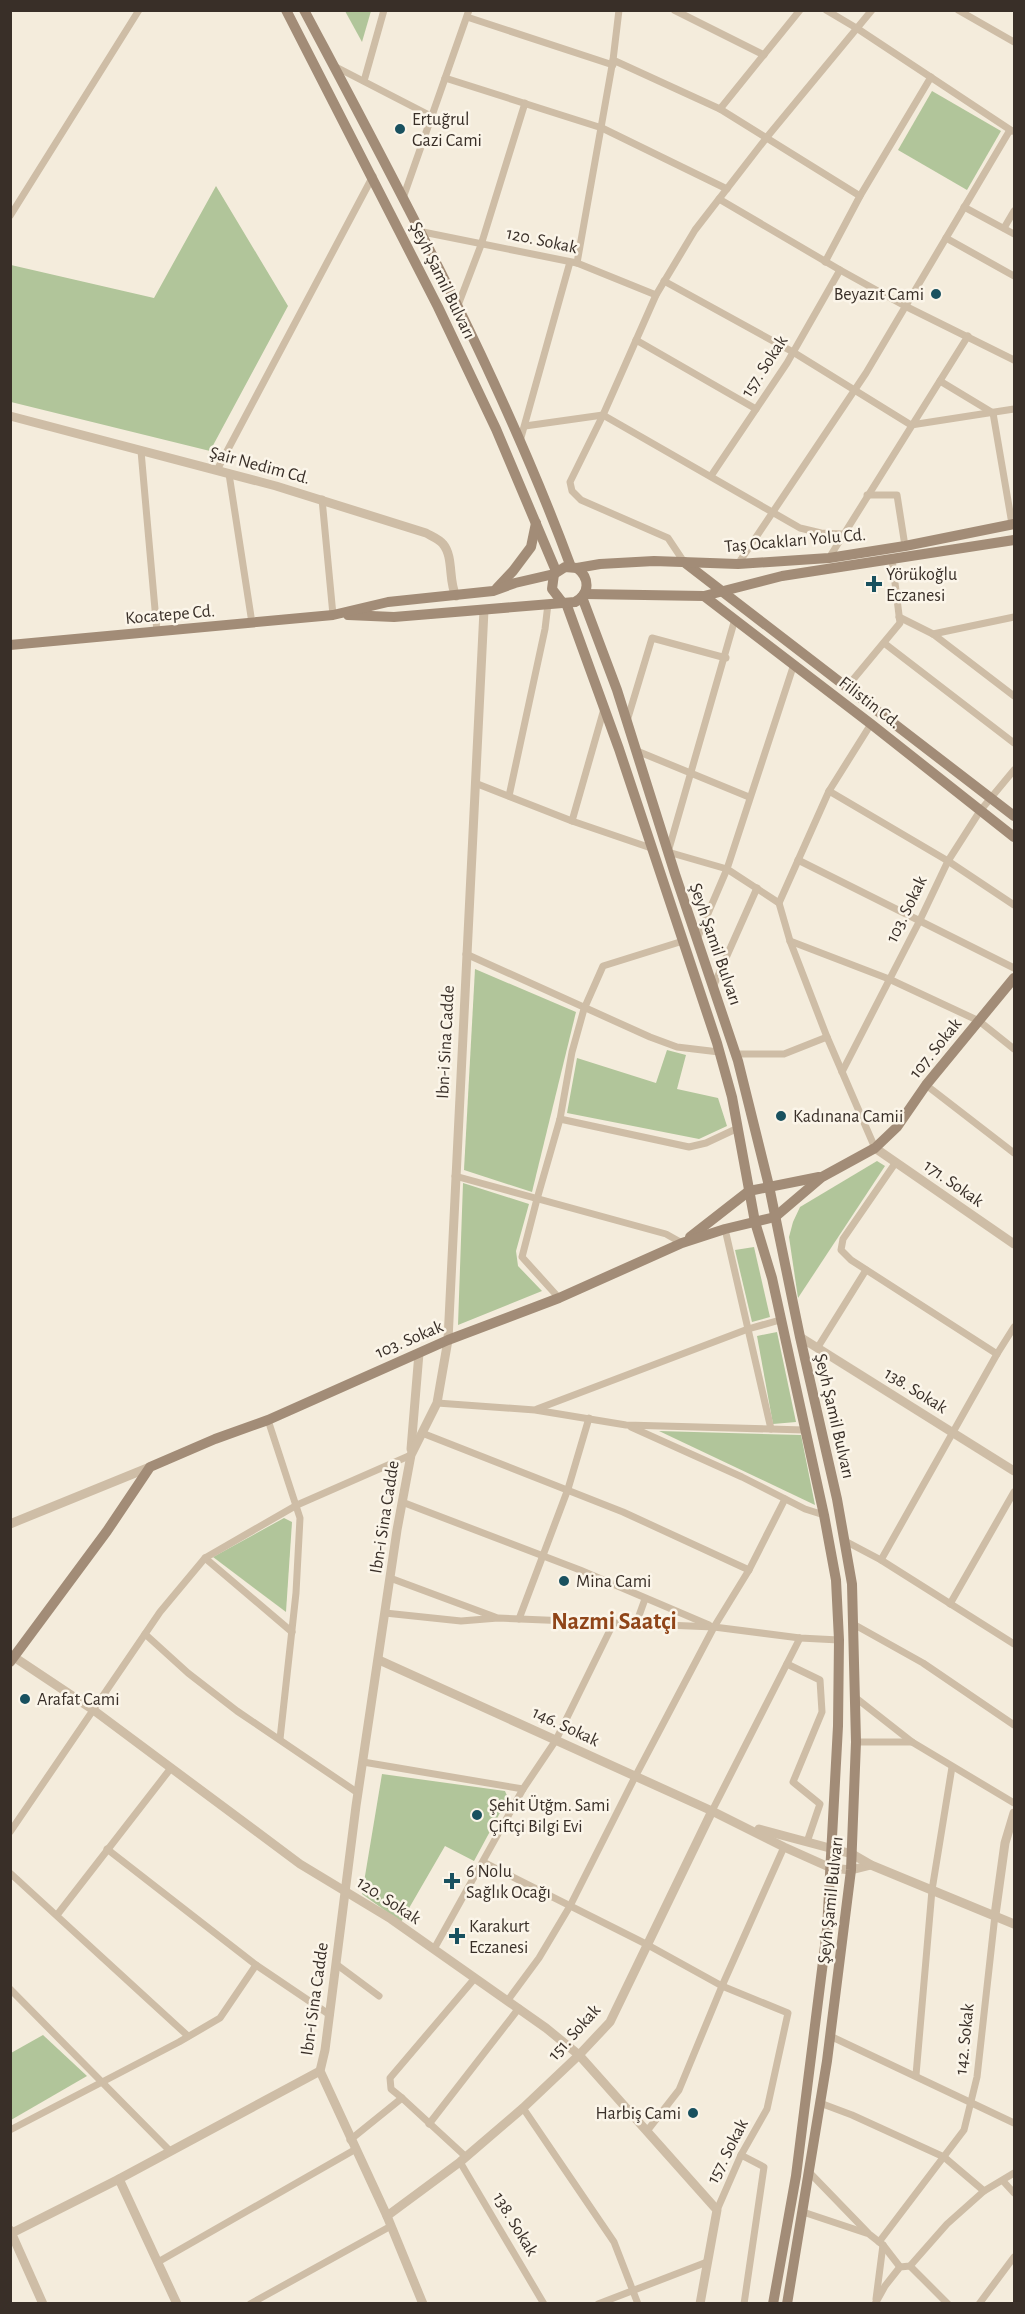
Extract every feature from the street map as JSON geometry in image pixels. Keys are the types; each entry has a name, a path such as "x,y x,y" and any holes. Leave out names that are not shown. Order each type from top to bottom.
{"main road":[{"name":"Şeyh Şamil Bulvarı","path":"286,10 373,176 496,429 555,573 552,589 564,602 619,749 719,1052 738,1128 755,1222 772,1278 824,1515 836,1580 839,1640 831,1868 824,1970 796,2176 773,2304"},
{"name":"Şeyh Şamil Bulvarı","path":"304,10 457,308 543,490 574,567 586,577 587,589 583,596 637,751 668,852 736,1054 769,1186 845,1541 852,1584 855,1625 856,1742 851,1870 830,2036 787,2304"},
{"path":"493,591 513,571 531,547 536,523"},
{"name":"Taş Ocakları Yolu Cd.","path":"574,567 654,561 738,564 829,558 905,546 1013,524"},
{"name":"Taş Ocakları Yolu Cd.","path":"583,596 704,596 782,576 1014,540"},
{"name":"Filistin Cd.","path":"684,562 1014,816"},
{"path":"555,573 574,567"},
{"name":"Kocatepe Cd.","path":"333,615 388,602 493,591 555,573"},
{"path":"564,602 575,602 583,596"},
{"name":"Filistin Cd.","path":"704,596 1014,837"},
{"name":"Kocatepe Cd.","path":"10,645 333,615 394,617 564,602"},
{"name":"107. Sokak","path":"822,1177 875,1148 897,1127 926,1085 1014,978"},
{"path":"775,1217 822,1177"},
{"name":"103. Sokak","path":"682,1243 749,1191 822,1177"},
{"name":"103. Sokak","path":"150,1467 268,1419 448,1340 559,1298 682,1243 725,1229 775,1217"},
{"path":"12,1658 107,1531 150,1467"}],"street":[{"path":"10,216 139,10"},
{"path":"364,81 384,10"},
{"path":"520,441 574,262 602,128 619,10"},
{"path":"675,10 764,55"},
{"path":"720,110 800,10"},
{"path":"738,564 866,373 964,207 1012,131 826,10"},
{"path":"684,562 668,538 581,500 572,491 570,482 603,415 656,295 695,230 766,137 872,10"},
{"path":"958,10 1014,42"},
{"path":"402,201 468,14 613,62 720,110 860,196"},
{"path":"332,64 431,116"},
{"path":"825,262 860,196 931,77"},
{"path":"446,78 602,128 727,189"},
{"path":"457,308 481,245 525,103"},
{"path":"217,470 373,176"},
{"path":"719,199 905,306 1014,360"},
{"path":"964,207 1014,234"},
{"path":"1004,228 1014,211"},
{"name":"120. Sokak","path":"418,231 574,262 656,295"},
{"path":"946,238 1014,276"},
{"name":"157. Sokak","path":"711,476 794,352 840,270"},
{"path":"664,281 794,352 853,391 911,425 1014,409"},
{"path":"829,558 968,336"},
{"path":"636,340 756,409"},
{"path":"940,381 993,413 1013,524"},
{"path":"525,426 603,415 806,530 843,534"},
{"name":"Şair Nedim Cd.","path":"10,416 217,470 426,532 442,543 447,552 451,588 456,596"},
{"path":"141,451 157,632"},
{"path":"229,474 252,623"},
{"path":"867,495 897,495 905,546"},
{"path":"321,499 333,615"},
{"path":"846,688 900,623 892,559"},
{"path":"509,796 545,629 548,604"},
{"name":"Ibn-i Sina Cadde","path":"423,2304 387,2216 320,2071 330,2015 358,1793 402,1502 411,1455 437,1403 448,1340 484,610"},
{"path":"899,616 933,634 1014,696"},
{"path":"933,634 1014,617"},
{"path":"735,619 726,658 668,852 727,868 779,903 790,940 827,1037 875,1148"},
{"path":"627,722 652,638 726,658"},
{"path":"885,643 1014,743"},
{"path":"697,939 727,868 794,664"},
{"path":"572,821 604,709"},
{"path":"779,903 829,791 871,724"},
{"path":"637,751 749,797"},
{"name":"103. Sokak","path":"842,1072 948,861 990,797 1014,770"},
{"path":"475,783 572,821 651,848"},
{"path":"829,791 948,861 1014,905"},
{"path":"798,860 1014,968"},
{"path":"713,987 757,888"},
{"path":"790,940 889,979 979,1021 1014,1049"},
{"path":"559,1298 522,1257 560,1119 572,1052 584,1009 603,966 683,941"},
{"path":"466,954 584,1009 677,1047 719,1052"},
{"path":"736,1054 784,1054 827,1037"},
{"path":"926,1085 1014,1153"},
{"path":"560,1119 689,1147 706,1143 738,1128"},
{"name":"171. Sokak","path":"875,1148 1014,1244"},
{"path":"896,1162 843,1239 841,1250 851,1260 997,1354"},
{"path":"455,1176 666,1234 682,1243"},
{"path":"725,1229 771,1429"},
{"path":"818,1347 866,1270"},
{"path":"535,1410 748,1329 780,1320"},
{"path":"881,1560 1014,1327"},
{"name":"138. Sokak","path":"800,1337 1014,1471"},
{"path":"10,1832 160,1611 206,1558 297,1505 411,1455 419,1353"},
{"path":"437,1403 535,1410 626,1425 804,1430"},
{"path":"519,1619 568,1489 589,1418"},
{"path":"268,1419 300,1518 280,1739"},
{"path":"626,1425 805,1509 824,1515"},
{"path":"422,1433 623,1512 749,1570"},
{"name":"103. Sokak","path":"10,1524 150,1467"},
{"path":"950,1604 1014,1492"},
{"path":"508,2000 539,1958 570,1906 714,1627 749,1570 785,1499"},
{"path":"402,1502 542,1555 714,1627"},
{"path":"845,1541 881,1560 1014,1644"},
{"path":"206,1558 291,1632"},
{"path":"390,1578 498,1618"},
{"path":"636,1624 645,1599"},
{"path":"385,1612 460,1621 498,1618 714,1627 800,1638 839,1640"},
{"path":"434,1949 523,1789 556,1740 613,1624"},
{"path":"855,1625 923,1663 1014,1725"},
{"path":"145,1634 188,1673 237,1711 358,1793"},
{"path":"712,1810 800,1638"},
{"name":"120. Sokak","path":"12,1658 92,1709 300,1864 345,1890 519,2008 579,2055 717,2210"},
{"name":"146. Sokak","path":"379,1660 712,1810 831,1868 851,1870 871,1865"},
{"path":"787,1664 820,1680 822,1713 793,1782 820,1804 807,1842"},
{"path":"856,1698 912,1742 1014,1803"},
{"path":"856,1742 912,1742"},
{"path":"363,1762 523,1789"},
{"path":"916,2075 932,1890 952,1767"},
{"path":"57,1915 171,1768"},
{"name":"151. Sokak","path":"387,2216 462,2159 523,2108 610,2022 712,1810"},
{"name":"142. Sokak","path":"875,2304 881,2243 964,2130 972,2102 977,2077 1005,1843 1014,1813"},
{"name":"146. Sokak","path":"739,1824 852,1854 871,1865 1014,1924"},
{"path":"646,2132 679,2090 784,1847"},
{"path":"107,1849 256,1965 330,2015"},
{"path":"483,1862 646,1944 722,1986"},
{"path":"10,1873 188,2036"},
{"path":"336,1964 379,1995"},
{"path":"10,2130 220,2018 256,1965"},
{"path":"350,2140 402,2098 391,2089 390,2078 476,1978"},
{"name":"157. Sokak","path":"700,2304 717,2210 741,2155 767,2109 788,2013 722,1986"},
{"path":"10,1989 170,2151"},
{"path":"429,2124 519,2008"},
{"path":"830,2036 1014,2123"},
{"path":"43,2304 11,2232 119,2179 320,2071"},
{"name":"138. Sokak","path":"402,2098 462,2159 544,2304"},
{"path":"820,2103 944,2157 984,2191"},
{"path":"523,2108 614,2242 638,2304"},
{"path":"158,2262 356,2150"},
{"path":"741,2155 764,2167 744,2304"},
{"path":"809,2172 869,2234 881,2243 900,2268"},
{"path":"875,2304 885,2286 900,2268 910,2266 947,2224 984,2191 1014,2174"},
{"path":"119,2179 177,2304"},
{"path":"1003,2181 1014,2193"},
{"path":"803,2212 869,2234"},
{"path":"250,2304 391,2226"},
{"path":"979,2304 1014,2257"},
{"path":"598,2304 707,2262"},
{"path":"910,2266 948,2304"}],"green space":[{"path":"345,11 371,11 362,42"},
{"path":"932,91 1001,131 967,190 898,150"},
{"path":"216,186 288,306 210,451 11,402 11,265 154,298"},
{"path":"475,969 576,1012 532,1192 464,1170"},
{"path":"667,1050 686,1055 677,1089 718,1098 727,1126 699,1139 567,1113 577,1058 656,1083"},
{"path":"877,1161 885,1166 798,1298 789,1237 800,1207"},
{"path":"463,1183 529,1204 516,1251 518,1266 542,1291 458,1325"},
{"path":"754,1247 770,1317 752,1322 735,1250"},
{"path":"777,1332 796,1422 773,1424 757,1336"},
{"path":"659,1431 801,1435 815,1505"},
{"path":"284,1518 292,1522 286,1612 213,1557"},
{"path":"382,1774 505,1791 508,1798 474,1861 445,1846 401,1922 362,1894"},
{"path":"43,2035 87,2076 11,2120 11,2053"}],"place":[{"name":"Ertuğrul Gazi Cami","path":"400,129"},
{"name":"Beyazıt Cami","path":"936,294"},
{"name":"Yörükoğlu Eczanesi","path":"874,584"},
{"name":"Kadınana Camii","path":"781,1116"},
{"name":"Mina Cami","path":"564,1581"},
{"name":"Arafat Cami","path":"25,1699"},
{"name":"Şehit Ütğm. Sami Çiftçi Bilgi Evi","path":"477,1815"},
{"name":"6 Nolu Sağlık Ocağı","path":"452,1881"},
{"name":"Karakurt Eczanesi","path":"457,1936"},
{"name":"Harbiş Cami","path":"693,2113"}],"district":[{"name":"Nazmi Saatçi","path":"614,1621"}]}
